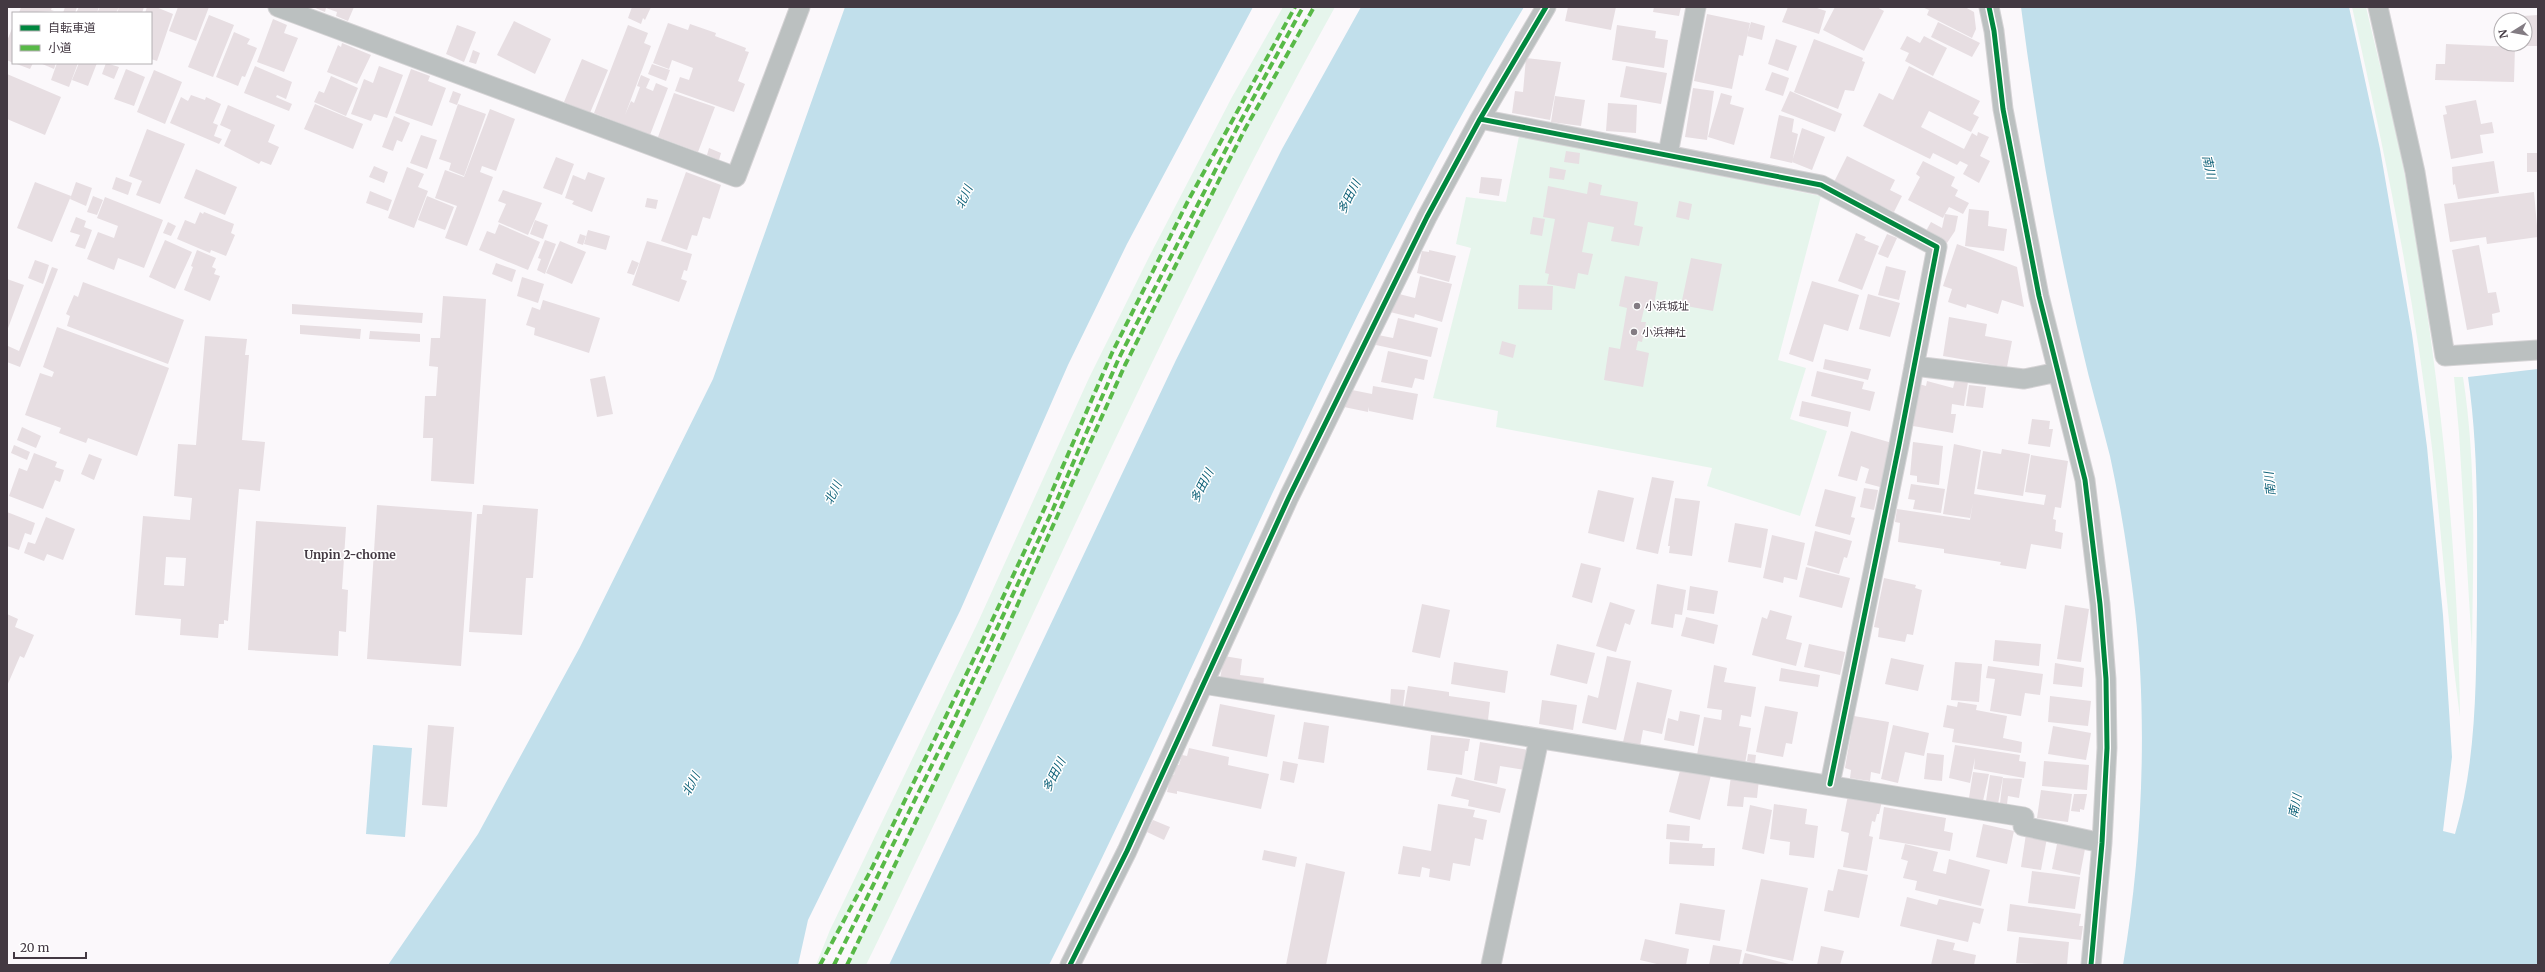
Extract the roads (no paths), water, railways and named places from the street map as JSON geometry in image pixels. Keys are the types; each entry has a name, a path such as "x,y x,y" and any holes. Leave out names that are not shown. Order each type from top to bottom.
{"street":[{"path":"278,7 736,176 800,7"},
{"path":"1070,965 1127,852 1202,684 1290,497 1427,216 1480,119 1546,7"},
{"path":"1668,154 1696,7"},
{"path":"1989,7 1994,31 2003,109 2039,296 2085,480 2100,604 2106,679 2108,748 2102,843 2090,965"},
{"path":"2378,7 2415,172 2445,356 2538,350"},
{"path":"1480,119 1668,154 1821,185 1937,247 1830,784"},
{"path":"1914,366 2024,379 2058,372"},
{"path":"1202,684 1830,784 2023,821 2102,843"},
{"path":"1491,965 1539,738"}],"water":[{"name":"北川","path":"845,7 1253,7 1127,244 1068,365 960,611 808,920 798,965 388,965 478,834 580,647 713,379"},
{"name":"多田川","path":"1361,7 1524,7 1457,123 1395,241 1335,361 1108,845 1049,965 889,965 1176,360 1282,149"},
{"name":"南川","path":"2021,7 2349,7 2380,149 2412,334 2427,447 2443,615 2452,757 2443,831 2455,834 2468,777 2474,719 2476,661 2477,490 2472,405 2468,377 2538,369 2538,965 2123,965 2135,879 2141,788 2141,697 2135,610 2114,475 2085,362 2055,221 2033,93"},
{"path":"373,745 412,748 405,837 366,834"}],"place":[{"name":"小浜城址","path":"1637,306"},
{"name":"小浜神社","path":"1634,332"}],"district":[{"name":"Unpin 2-chome","path":"350,555"}]}
